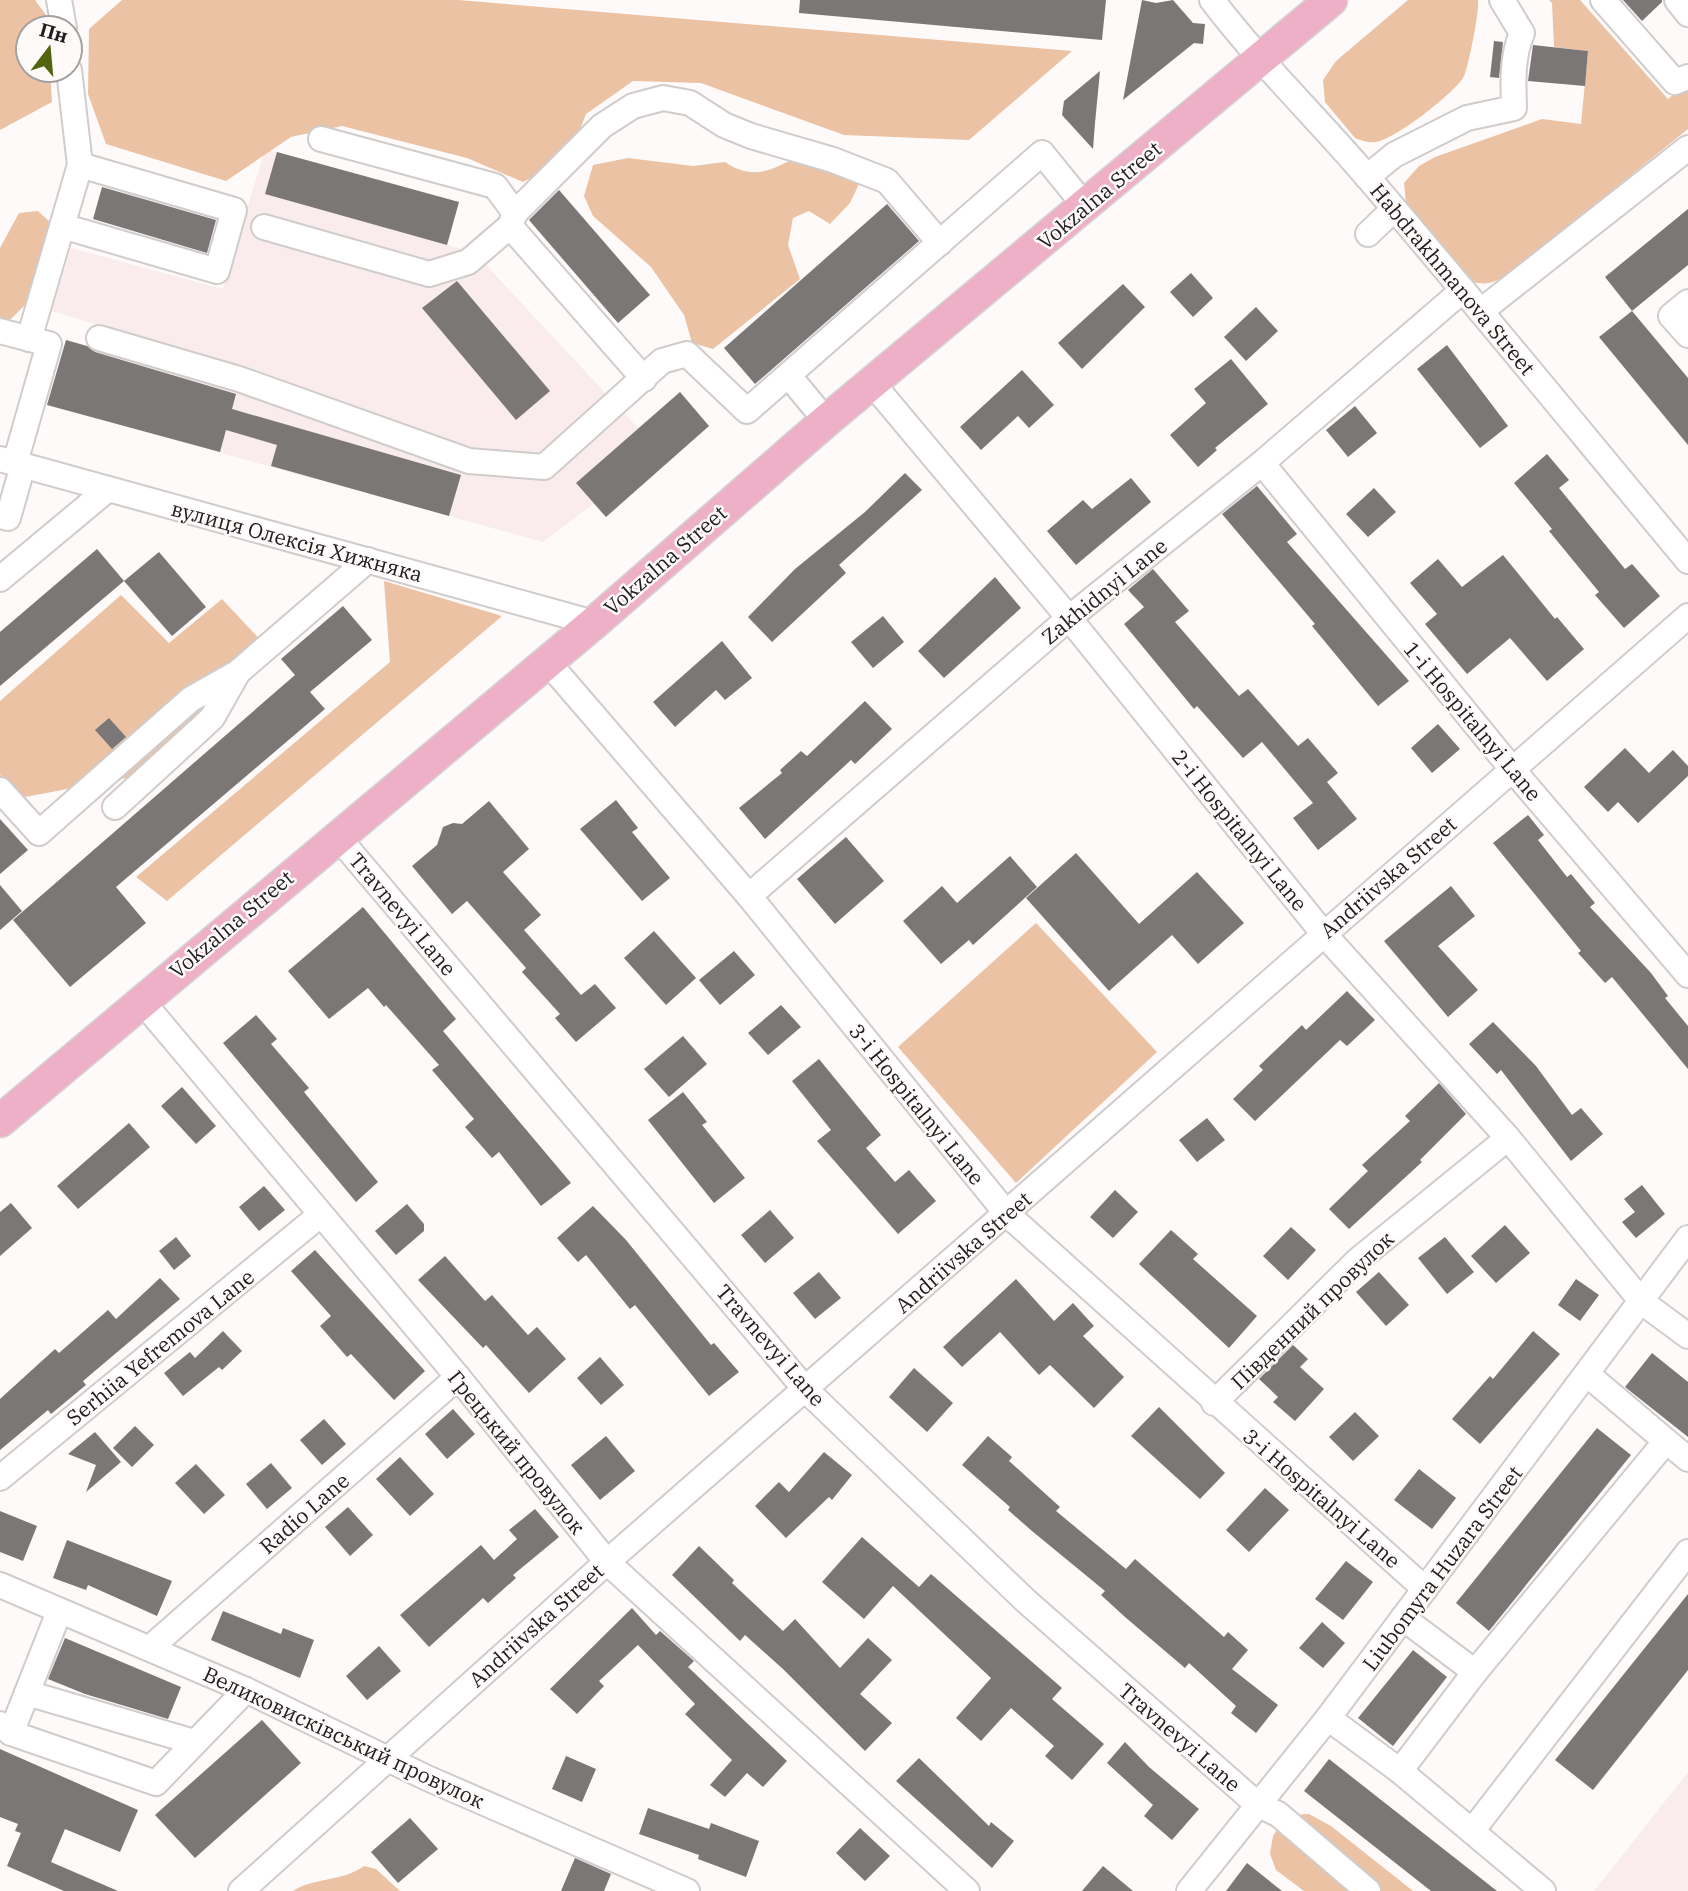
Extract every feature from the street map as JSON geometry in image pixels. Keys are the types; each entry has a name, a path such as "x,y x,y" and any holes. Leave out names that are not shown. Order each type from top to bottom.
{"main road":[{"name":"Vokzalna Street","path":"0,1121 594,622 872,383 1331,0"}],"street":[{"name":"Habdrakhmanova Street","path":"1212,0 1238,34 1367,177 1463,290 1688,561"},
{"path":"1367,177 1394,155 1467,118 1514,108 1513,79 1517,44 1522,33 1502,0"},
{"path":"1603,0 1675,82 1688,77"},
{"path":"1677,0 1688,14"},
{"path":"29,339 80,166 71,84"},
{"path":"264,227 429,274 468,262 513,220 603,126 633,106 663,98 690,103 724,125 751,136 833,160 887,181 940,243"},
{"path":"321,139 495,187 513,220 643,379"},
{"path":"1481,312 1688,148"},
{"path":"99,338 239,379 469,461 544,467 662,361 688,354 747,411 1042,153 1085,205"},
{"path":"62,226 216,271 220,259 234,211 80,166"},
{"path":"1368,234 1394,209"},
{"name":"Zakhidnyi Lane","path":"749,896 1069,618 1262,463 1463,290"},
{"path":"1688,302 1671,316 1688,335"},
{"path":"0,331 49,345 13,462 8,518 0,516"},
{"path":"789,376 827,421"},
{"name":"2-i Hospitalnyi Lane","path":"872,383 1069,618 1323,933 1508,1138 1642,1302 1688,1336"},
{"name":"вулиця Олексія Хижняка","path":"13,462 594,622"},
{"name":"1-i Hospitalnyi Lane","path":"1262,463 1511,769 1688,975"},
{"path":"0,579 108,489"},
{"path":"0,790 40,833 191,699 237,673 368,560"},
{"name":"Andriivska Street","path":"241,1891 607,1562 1688,616"},
{"name":"3-i Hospitalnyi Lane","path":"547,660 749,896 1007,1214 1214,1403 1425,1589"},
{"path":"115,807 212,718 237,673"},
{"name":"Travnevyi Lane","path":"337,836 806,1390 1026,1601 1257,1804 1278,1814 1368,1891"},
{"name":"Грецький провулок","path":"141,1000 458,1377 607,1562 967,1891"},
{"name":"Південний провулок","path":"1214,1403 1358,1260 1508,1138"},
{"name":"Serhiia Yefremova Lane","path":"0,1479 320,1215"},
{"name":"Liubomyra Huzara Street","path":"1189,1891 1328,1718 1588,1375 1688,1238"},
{"path":"1588,1375 1688,1459"},
{"name":"Radio Lane","path":"150,1648 458,1377"},
{"path":"1400,1770 1475,1672 1666,1441"},
{"path":"1472,1831 1688,1552"},
{"name":"Великовисківський провулок","path":"0,1586 246,1690 387,1759 687,1891"},
{"path":"59,1612 27,1693 5,1728 156,1783 246,1690"},
{"path":"1403,1618 1475,1672"},
{"path":"27,1693 194,1742"},
{"path":"1328,1718 1400,1770 1543,1891"}],"shaded area":[{"path":"0,0 35,0 45,14 14,14 14,84 51,84 52,102 0,130"},
{"path":"122,0 458,0 1072,51 969,140 844,135 701,83 633,81 586,114 569,158 523,182 467,158 342,126 291,137 226,181 106,144 88,94 89,29"},
{"path":"1408,0 1478,0 1465,73 1448,94 1409,125 1376,142 1360,140 1355,138 1325,102 1323,80 1336,61"},
{"path":"1549,0 1580,0 1668,99 1688,83 1688,129 1509,274 1492,282 1474,282 1406,204 1404,183 1419,166 1435,157 1542,119 1581,124 1588,51 1554,47 1552,3"},
{"path":"813,148 861,180 850,203 830,224 809,211 793,218 788,245 800,279 713,349 692,343 684,315 651,267 593,216 584,196 593,165 628,158 693,166 725,162 737,169 759,172 780,166"},
{"path":"265,149 459,202 447,245 474,252 638,428 680,392 709,426 606,517 593,504 543,542 47,405 66,340 87,346 95,324 52,311 71,248 223,289"},
{"path":"38,211 52,224 31,299 8,322 0,320 0,248 19,213"},
{"path":"384,581 502,616 167,901 136,877 390,662"},
{"path":"121,595 169,643 222,599 270,650 131,777 25,797 0,775 0,701"},
{"path":"1036,923 1157,1052 1016,1183 898,1047"},
{"path":"1688,1772 1688,1891 1594,1891 1595,1890"},
{"path":"1309,1814 1331,1826 1413,1891 1304,1891 1276,1870 1270,1854 1273,1836 1287,1815"},
{"path":"364,1866 376,1869 400,1891 293,1891 310,1883 347,1875"}],"building":[{"path":"800,0 1106,0 1102,40 799,13"},
{"path":"1142,0 1156,3 1173,0 1193,23 1205,24 1203,44 1194,43 1123,100"},
{"path":"1623,0 1662,0 1662,2 1642,21"},
{"path":"1494,41 1503,42 1499,78 1490,77"},
{"path":"1533,45 1588,51 1585,86 1528,81"},
{"path":"1100,71 1093,149 1062,115 1064,101"},
{"path":"277,152 459,202 447,245 265,194"},
{"path":"102,187 216,220 207,253 93,219"},
{"path":"559,190 650,295 618,323 529,220"},
{"path":"887,204 919,241 755,384 724,348"},
{"path":"1688,209 1688,265 1632,311 1605,277"},
{"path":"1191,273 1213,298 1193,317 1170,292"},
{"path":"457,281 550,391 516,420 422,308"},
{"path":"1123,284 1145,307 1082,369 1058,343"},
{"path":"1256,307 1278,331 1246,361 1224,337"},
{"path":"1632,311 1688,378 1688,445 1599,337"},
{"path":"66,340 87,346 95,352 236,394 232,409 461,475 449,516 271,466 277,445 226,430 220,452 47,405"},
{"path":"1447,345 1508,426 1480,448 1417,369"},
{"path":"1231,359 1268,404 1215,448 1217,450 1198,467 1170,435 1206,403 1194,389"},
{"path":"1022,370 1054,405 1029,428 1018,416 981,450 960,427"},
{"path":"680,392 709,426 606,517 576,483"},
{"path":"1355,406 1377,433 1348,457 1326,430"},
{"path":"1547,454 1569,480 1559,488 1625,569 1632,564 1660,596 1624,628 1595,595 1599,592 1514,483"},
{"path":"905,473 922,490 839,565 846,573 772,642 748,617 795,569 865,512"},
{"path":"1131,478 1151,502 1076,565 1047,531 1083,500 1092,509"},
{"path":"1257,486 1297,534 1287,542 1409,681 1378,706 1312,626 1315,624 1222,514"},
{"path":"1374,488 1396,512 1368,537 1346,514"},
{"path":"97,549 124,581 0,686 0,632"},
{"path":"159,552 206,607 172,636 124,581"},
{"path":"1503,555 1555,619 1557,617 1584,649 1547,681 1510,638 1467,674 1425,624 1437,614 1410,583 1438,559 1462,587"},
{"path":"1153,569 1189,611 1175,622 1239,696 1248,689 1298,746 1308,738 1338,773 1327,782 1357,819 1318,850 1293,818 1313,803 1262,742 1243,758 1197,706 1194,709 1124,624 1144,607 1128,590"},
{"path":"995,577 1021,608 944,678 918,651"},
{"path":"343,606 372,640 310,692 325,709 116,887 146,923 70,987 13,920 295,675 281,659"},
{"path":"883,616 904,642 873,668 851,642"},
{"path":"722,641 752,678 725,700 716,690 675,727 653,702"},
{"path":"865,701 892,729 855,764 851,760 765,839 739,808 782,773 780,770 801,751 807,756"},
{"path":"109,718 126,737 112,749 95,730"},
{"path":"1438,724 1460,749 1432,773 1411,748"},
{"path":"1625,748 1649,773 1673,750 1688,766 1688,776 1638,823 1618,802 1608,812 1584,787"},
{"path":"616,800 638,828 632,832 670,878 642,901 580,829"},
{"path":"489,801 529,849 503,872 541,915 524,930 581,995 595,984 616,1008 576,1042 555,1018 560,1014 522,972 526,968 467,901 452,914 412,866 437,845 443,827 453,823 462,824"},
{"path":"1528,815 1544,835 1538,840 1567,877 1571,874 1595,903 1590,907 1651,973 1668,996 1665,998 1688,1026 1688,1069 1612,977 1605,983 1578,953 1581,951 1493,843"},
{"path":"0,819 28,850 0,874"},
{"path":"846,837 884,881 835,924 797,879"},
{"path":"1076,853 1139,924 1197,872 1244,923 1198,964 1172,935 1109,991 1026,898"},
{"path":"1010,856 1037,887 973,945 969,940 941,964 903,921 942,886 957,903"},
{"path":"0,885 22,911 0,930"},
{"path":"1451,886 1475,916 1438,946 1478,990 1448,1017 1384,941"},
{"path":"363,907 456,1019 443,1031 571,1183 541,1206 499,1152 492,1158 465,1127 474,1119 432,1070 439,1065 368,988 329,1019 288,971"},
{"path":"654,931 696,978 666,1005 624,958"},
{"path":"734,951 755,975 720,1005 699,980"},
{"path":"1347,991 1375,1020 1347,1046 1340,1040 1255,1121 1233,1099 1263,1070 1259,1066 1302,1025 1306,1030"},
{"path":"781,1005 801,1027 768,1055 748,1033"},
{"path":"256,1015 277,1039 271,1044 309,1088 304,1092 378,1182 356,1202 223,1043"},
{"path":"1493,1022 1536,1066 1572,1115 1581,1108 1603,1134 1571,1161 1501,1070 1497,1074 1469,1044"},
{"path":"683,1036 707,1064 669,1097 644,1069"},
{"path":"819,1059 881,1135 866,1148 895,1182 909,1170 936,1201 898,1234 817,1141 831,1130 792,1081"},
{"path":"1439,1083 1466,1114 1420,1160 1422,1162 1349,1229 1329,1209 1368,1171 1362,1165 1410,1121 1405,1116"},
{"path":"182,1087 216,1126 196,1144 161,1106"},
{"path":"683,1092 707,1122 702,1125 745,1178 714,1203 648,1120"},
{"path":"1207,1118 1225,1140 1197,1162 1179,1140"},
{"path":"129,1123 150,1147 78,1209 57,1186"},
{"path":"1642,1185 1665,1214 1636,1238 1622,1222 1635,1212 1624,1199"},
{"path":"264,1186 285,1210 259,1231 239,1207"},
{"path":"1115,1190 1138,1212 1113,1238 1090,1217"},
{"path":"11,1203 32,1228 0,1256 0,1212"},
{"path":"407,1204 424,1224 424,1231 396,1255 375,1231"},
{"path":"593,1206 626,1240 711,1345 714,1343 739,1372 709,1396 635,1305 630,1309 586,1255 578,1262 557,1238"},
{"path":"770,1210 794,1238 765,1263 741,1235"},
{"path":"1505,1225 1530,1253 1496,1283 1471,1256"},
{"path":"1291,1227 1316,1250 1288,1280 1263,1256"},
{"path":"1171,1230 1198,1254 1193,1259 1257,1316 1229,1348 1139,1264"},
{"path":"176,1237 191,1256 174,1270 159,1251"},
{"path":"1445,1237 1474,1272 1447,1294 1418,1258"},
{"path":"315,1250 425,1371 394,1400 351,1354 347,1357 320,1326 331,1316 291,1271"},
{"path":"445,1256 485,1301 492,1295 528,1335 537,1327 566,1359 529,1393 486,1345 483,1348 418,1280"},
{"path":"819,1272 841,1298 815,1319 793,1293"},
{"path":"1379,1272 1409,1305 1386,1326 1356,1292"},
{"path":"160,1278 180,1299 83,1381 86,1385 51,1414 48,1410 0,1450 0,1399 55,1349 59,1353 108,1310 116,1319"},
{"path":"1016,1279 1054,1321 1073,1303 1094,1326 1083,1336 1124,1377 1094,1408 1050,1365 1039,1375 1000,1332 962,1367 943,1347"},
{"path":"1576,1279 1599,1295 1580,1321 1558,1305"},
{"path":"223,1331 242,1351 222,1370 219,1367 183,1396 164,1373 190,1352 195,1358"},
{"path":"1533,1331 1560,1354 1480,1444 1452,1419 1490,1376 1493,1379"},
{"path":"1293,1345 1308,1359 1300,1367 1324,1389 1295,1421 1273,1402 1278,1397 1259,1379"},
{"path":"1652,1353 1688,1382 1688,1437 1625,1387"},
{"path":"600,1357 624,1385 601,1405 577,1378"},
{"path":"914,1368 953,1403 927,1432 889,1397"},
{"path":"1159,1407 1225,1473 1200,1499 1131,1436"},
{"path":"453,1409 475,1434 447,1459 425,1434"},
{"path":"1355,1412 1379,1436 1353,1461 1329,1437"},
{"path":"324,1419 346,1444 322,1465 300,1440"},
{"path":"135,1426 154,1445 132,1467 113,1448"},
{"path":"1597,1428 1631,1455 1489,1631 1456,1603"},
{"path":"95,1432 121,1462 86,1492 96,1465 68,1454"},
{"path":"606,1436 635,1471 600,1500 571,1465"},
{"path":"988,1436 1012,1457 1009,1461 1060,1507 1056,1511 1126,1569 1135,1559 1224,1637 1228,1632 1248,1650 1232,1669 1278,1705 1256,1733 1231,1713 1236,1706 1189,1663 1185,1668 1125,1617 1101,1595 1105,1591 1008,1510 1010,1507 962,1465"},
{"path":"824,1452 852,1475 832,1500 829,1497 786,1538 755,1506 779,1482 789,1492"},
{"path":"400,1457 434,1494 410,1516 376,1479"},
{"path":"271,1463 292,1488 267,1509 246,1484"},
{"path":"196,1464 225,1495 204,1514 175,1483"},
{"path":"1419,1469 1456,1498 1432,1529 1394,1500"},
{"path":"1265,1488 1289,1510 1249,1552 1226,1530"},
{"path":"348,1507 373,1535 350,1556 325,1527"},
{"path":"535,1509 559,1537 513,1575 516,1578 488,1603 483,1598 429,1647 400,1615 481,1545 494,1560 517,1539 509,1530"},
{"path":"0,1511 37,1526 23,1561 0,1552"},
{"path":"862,1537 919,1587 931,1574 1062,1688 1052,1699 1104,1744 1072,1780 1045,1756 1054,1746 1011,1708 981,1741 956,1718 991,1678 893,1586 864,1619 822,1582"},
{"path":"67,1540 172,1581 157,1616 88,1585 86,1590 53,1578"},
{"path":"699,1546 734,1580 732,1583 783,1631 795,1619 840,1668 868,1638 892,1660 860,1694 892,1723 865,1751 783,1669 745,1635 740,1641 672,1575"},
{"path":"1346,1561 1373,1582 1343,1620 1315,1599"},
{"path":"1688,1594 1688,1670 1593,1790 1555,1760"},
{"path":"632,1608 656,1635 660,1631 694,1661 688,1667 787,1761 763,1787 747,1773 725,1797 710,1785 732,1760 685,1714 695,1704 638,1645 599,1681 604,1686 577,1714 550,1689"},
{"path":"223,1611 281,1634 283,1628 314,1640 300,1678 211,1640"},
{"path":"1322,1622 1345,1643 1323,1668 1299,1648"},
{"path":"65,1638 181,1687 168,1719 85,1694 48,1679"},
{"path":"379,1646 401,1671 367,1700 346,1676"},
{"path":"1413,1650 1447,1677 1393,1746 1358,1718"},
{"path":"262,1720 301,1763 195,1858 155,1815"},
{"path":"1125,1742 1149,1767 1199,1809 1172,1840 1144,1816 1153,1805 1107,1763"},
{"path":"0,1749 138,1810 120,1852 65,1829 51,1862 118,1891 64,1891 7,1866 21,1833 15,1831 18,1824 0,1817"},
{"path":"566,1756 596,1769 582,1802 552,1789"},
{"path":"919,1758 989,1826 991,1822 1014,1841 992,1868 896,1781"},
{"path":"1329,1759 1497,1891 1431,1891 1304,1791"},
{"path":"648,1808 709,1829 711,1823 759,1841 746,1877 698,1859 699,1855 639,1834"},
{"path":"410,1818 438,1849 398,1883 371,1852"},
{"path":"860,1828 890,1856 865,1881 836,1853"},
{"path":"575,1858 611,1874 604,1891 561,1891"},
{"path":"1247,1863 1282,1891 1226,1891"},
{"path":"1103,1866 1133,1891 1082,1891"}]}
